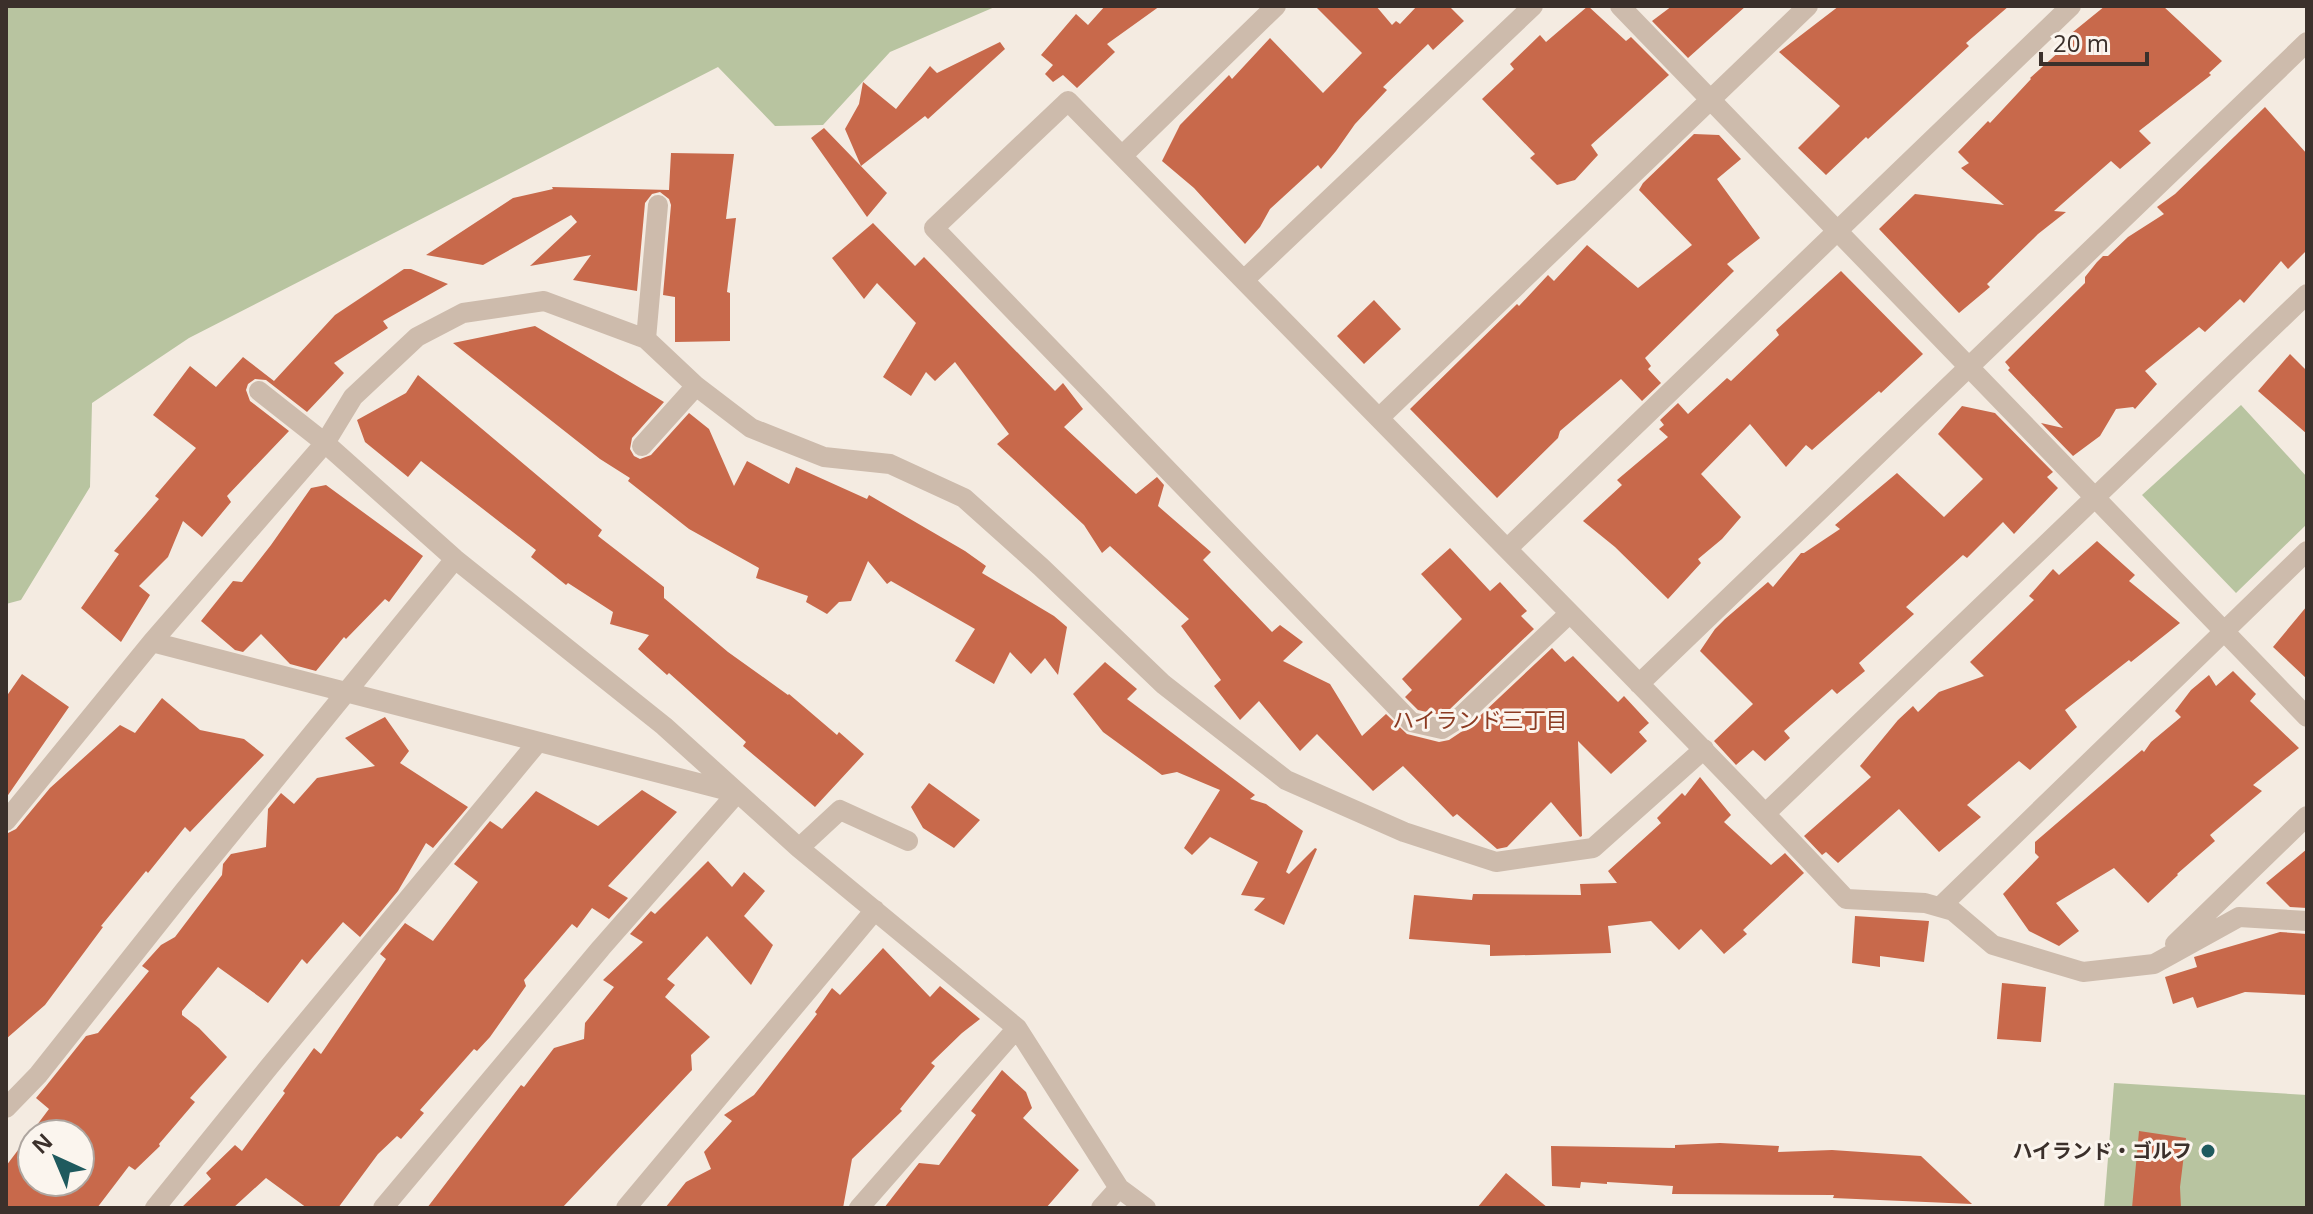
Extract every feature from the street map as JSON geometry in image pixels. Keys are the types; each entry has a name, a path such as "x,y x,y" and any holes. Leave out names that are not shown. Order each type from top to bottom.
{"street":[{"path":"1122,156 1276,6"},
{"path":"1244,280 1533,6"},
{"path":"1620,6 2307,717"},
{"path":"1379,418 1808,6"},
{"path":"1507,549 2071,6"},
{"path":"1639,684 2307,42"},
{"path":"1570,613 1458,719 1442,729 1411,722 934,228 1068,101 1704,749 1846,899 1925,903 1953,911 1993,945 2083,972 2154,964 2239,917 2307,921"},
{"path":"646,339 658,205"},
{"path":"1766,813 2307,294"},
{"path":"6,821 152,642 325,443 353,397 417,337 463,313 544,301 646,339 696,386 751,428 824,457 890,464 964,498 1163,684 1286,780 1404,832 1496,862 1593,848 1704,749"},
{"path":"642,446 696,386"},
{"path":"259,391 325,443 455,559 664,726 799,848 1017,1028 1119,1188 1146,1208"},
{"path":"1940,907 2307,551"},
{"path":"6,1108 38,1075 455,559"},
{"path":"152,642 737,793"},
{"path":"155,1208 538,742"},
{"path":"383,1208 601,948 737,793"},
{"path":"799,848 840,810 908,841"},
{"path":"2154,964 2307,816"},
{"path":"626,1208 875,910"},
{"path":"859,1208 1017,1028"},
{"path":"1101,1208 1119,1188"}],"green space":[{"path":"6,6 997,6 890,52 823,125 775,126 718,67 189,338 92,403 90,487 21,600 6,604"},
{"path":"2241,405 2307,477 2307,524 2236,593 2142,495"},
{"name":"ハイランド・ゴルフ","path":"2114,1083 2307,1095 2307,1208 2104,1208"}],"building":[{"path":"1105,6 1160,6 1107,44 1115,52 1077,88 1063,75 1053,82 1045,74 1053,65 1041,55 1076,14 1088,25"},
{"path":"1315,6 1376,6 1392,25 1396,21 1400,24 1417,6 1449,6 1464,21 1433,50 1428,44 1383,87 1387,90 1355,124 1321,169 1318,165 1270,209 1245,244 1194,188 1162,161 1180,125 1229,75 1232,79 1270,38 1323,93 1362,53"},
{"path":"1588,6 1626,41 1631,37 1669,75 1591,145 1598,155 1575,180 1557,185 1530,158 1535,154 1482,99 1514,69 1510,64 1540,35 1546,42"},
{"path":"1672,6 1746,6 1688,58 1652,21"},
{"path":"1839,6 2009,6 1826,175 1798,148 1840,106 1779,52"},
{"path":"2105,6 2163,6 2222,61 2209,73 2211,75 2139,131 2151,143 2120,169 2111,161 2054,211 2066,212 2038,234 1987,284 1990,287 1959,313 1879,229 1915,194 2004,205 1961,168 1969,163 1958,152 2072,40 2068,36"},
{"path":"1000,42 1005,49 928,119 925,116 861,166 845,129 859,104 863,82 896,109 930,66 937,73"},
{"path":"2265,107 2307,154 2307,250 2288,269 2281,261 2244,303 2240,299 2205,332 2199,327 2145,371 2157,384 2135,409 2116,409 2100,436 2073,456 2041,423 2063,428 2008,370 2010,368 2005,362 2085,283 2085,277 2103,256 2108,256 2128,237 2164,214 2157,207 2175,194"},
{"path":"824,128 887,193 867,217 811,138"},
{"path":"1694,134 1719,135 1741,159 1717,179 1760,238 1727,264 1734,271 1645,358 1651,366 1648,369 1661,383 1642,401 1621,379 1560,431 1558,438 1497,498 1410,409 1548,275 1554,281 1587,245 1638,288 1692,245 1639,190"},
{"path":"671,153 734,154 726,219 736,218 727,292 730,293 730,341 675,342 675,297 663,295 671,205 660,192 652,194 645,203 637,291 573,280 591,255 530,266 577,222 571,215 483,265 426,255 513,198 552,187 669,190"},
{"path":"873,223 915,266 924,257 1055,391 1063,383 1083,409 1064,427 1136,494 1157,477 1164,485 1158,506 1211,552 1203,560 1272,632 1280,625 1303,642 1283,661 1330,684 1362,736 1386,714 1407,734 1439,742 1449,740 1467,728 1552,648 1565,662 1573,656 1618,702 1624,696 1649,723 1639,732 1647,741 1611,774 1578,741 1582,836 1551,802 1507,847 1497,849 1457,814 1453,817 1403,766 1373,791 1317,734 1300,751 1259,701 1240,720 1214,686 1221,680 1181,626 1189,619 1110,546 1102,553 1084,525 997,444 1009,434 955,362 935,381 926,372 911,396 883,377 916,323 877,283 864,299 832,258"},
{"path":"404,269 448,284 383,321 388,328 334,363 344,373 307,412 266,380 255,379 248,384 246,390 250,401 289,431 227,496 231,502 202,537 183,521 168,557 139,586 150,595 121,642 81,608 119,554 114,551 159,499 155,496 196,448 153,415 190,366 216,387 243,357 274,381 335,315"},
{"path":"1841,271 1923,354 1812,450 1806,445 1786,467 1750,424 1701,474 1741,517 1722,539 1698,559 1701,563 1668,599 1615,547 1583,521 1622,485 1617,480 1668,437 1659,429 1664,425 1660,420 1678,403 1688,414 1727,378 1731,381 1779,335 1776,330"},
{"path":"1374,300 1401,329 1364,364 1337,336"},
{"path":"535,326 664,402 632,438 630,449 634,456 640,459 651,455 689,413 709,429 734,486 747,461 789,484 796,467 867,499 869,495 965,551 986,566 982,573 1067,627 1058,675 1045,658 1031,674 1010,652 994,684 955,661 975,629 891,581 887,584 868,561 851,601 839,602 827,614 806,602 808,596 756,578 759,568 689,529 628,481 630,478 600,459 453,343"},
{"path":"2290,354 2307,371 2307,434 2258,391"},
{"path":"418,375 602,530 598,536 664,587 664,598 728,652 789,694 864,754 815,807 743,746 746,742 669,673 667,675 638,649 649,635 610,624 613,612 568,583 566,585 531,557 536,550 421,461 408,477 365,442 357,420 406,393"},
{"path":"1962,406 1995,413 2053,472 2047,477 2058,488 2014,534 2003,522 1967,558 1963,555 1906,607 1914,614 1859,663 1865,671 1837,694 1832,689 1784,731 1790,738 1765,761 1753,750 1736,765 1714,741 1753,704 1700,651 1725,619 1768,582 1773,587 1801,553 1840,529 1835,525 1897,473 1944,517 1983,479 1938,434"},
{"path":"326,485 423,556 389,602 385,599 346,639 344,637 316,671 290,664 261,634 243,652 235,650 201,621 233,581 242,582 311,488"},
{"path":"2097,541 2135,575 2129,581 2180,623 2065,710 2077,727 2030,770 2019,761 1967,805 1981,817 1939,852 1899,809 1838,863 1826,852 1822,855 1804,836 1871,777 1860,766 1898,720 1913,706 1918,712 1939,692 1984,676 1970,662 2034,600 2029,596 2053,569 2059,575"},
{"path":"1450,548 1490,591 1500,582 1527,611 1521,616 1534,629 1440,715 1418,710 1405,697 1412,690 1402,679 1462,619 1421,574"},
{"path":"2307,606 2307,679 2273,647"},
{"path":"1105,662 1137,689 1127,699 1255,795 1250,799 1266,804 1303,831 1286,872 1289,874 1317,849 1284,925 1254,910 1265,898 1241,895 1258,862 1210,837 1192,855 1184,848 1220,790 1177,772 1162,775 1103,732 1073,694"},
{"path":"2233,671 2256,694 2250,701 2299,748 2253,785 2262,791 2210,835 2215,841 2148,903 2114,868 2056,903 2079,931 2059,946 2029,931 2003,894 2039,857 2035,853 2035,842 2142,750 2144,752 2151,742 2181,717 2175,711 2191,690 2209,675 2216,686"},
{"path":"22,674 69,707 6,798 6,697"},
{"path":"162,698 200,730 244,739 264,755 190,832 185,827 101,926 45,1005 6,1039 6,834 16,829 50,788 120,725 135,733"},
{"path":"385,717 409,751 400,763 468,807 433,848 426,843 398,891 360,937 343,922 307,964 302,959 268,1003 218,967 182,1015 227,1057 190,1098 195,1102 160,1146 135,1170 129,1166 97,1208 6,1208 6,1166 16,1153 16,1198 96,1198 96,1118 42,1118 49,1109 36,1098 86,1036 98,1033 149,971 142,966 161,945 175,937 222,875 223,864 231,854 266,847 268,809 281,793 294,804 317,778 375,766 345,738"},
{"path":"1700,777 1731,815 1724,822 1771,865 1785,853 1804,873 1743,930 1747,934 1724,954 1701,929 1679,950 1651,921 1608,926 1611,953 1490,956 1490,945 1409,939 1414,895 1472,900 1473,894 1581,895 1580,884 1617,883 1608,871 1661,823 1657,818 1682,793 1685,796"},
{"path":"929,783 980,820 954,848 923,828 911,807"},
{"path":"642,790 677,812 608,886 628,898 609,919 592,908 577,928 572,924 524,980 526,986 490,1037 477,1051 474,1049 420,1110 424,1113 401,1139 397,1136 378,1154 338,1208 307,1208 266,1178 233,1208 181,1208 211,1179 206,1173 235,1145 242,1151 314,1048 321,1054 386,959 380,954 405,923 433,941 478,882 454,864 490,821 502,829 536,791 598,826"},
{"path":"2307,849 2307,908 2290,907 2266,883"},
{"path":"708,861 732,887 744,872 765,891 744,916 773,945 751,985 707,936 667,979 675,985 665,997 710,1037 691,1055 692,1070 562,1208 427,1208 521,1085 524,1087 554,1048 584,1039 585,1023 614,987 603,980 643,942 630,934 651,911 655,914"},
{"path":"1855,916 1929,921 1924,962 1880,956 1880,967 1852,963"},
{"path":"2280,932 2307,934 2307,995 2245,992 2197,1008 2193,997 2173,1004 2165,977 2197,967 2194,957"},
{"path":"883,948 930,997 940,986 980,1019 931,1063 935,1066 900,1109 902,1111 852,1159 843,1208 665,1208 686,1182 711,1169 704,1152 732,1121 724,1115 754,1095 817,1014 815,1012 832,988 840,995"},
{"path":"2002,983 2046,987 2041,1042 1997,1039"},
{"path":"1002,1070 1026,1092 1032,1108 1023,1118 1079,1170 1046,1208 884,1208 919,1163 939,1165 976,1115 971,1111"},
{"path":"2139,1131 2186,1138 2180,1187 2181,1208 2132,1208"},
{"path":"1720,1143 1779,1146 1778,1152 1832,1150 1921,1156 1972,1204 1833,1198 1834,1195 1672,1194 1673,1186 1607,1182 1581,1182 1580,1188 1552,1186 1551,1146 1675,1148 1675,1145"},
{"path":"1506,1173 1548,1208 1477,1208"}],"place":[{"name":"ハイランド・ゴルフ","path":"2208,1151"}],"district":[{"name":"ハイランド三丁目","path":"1480,720"}]}
